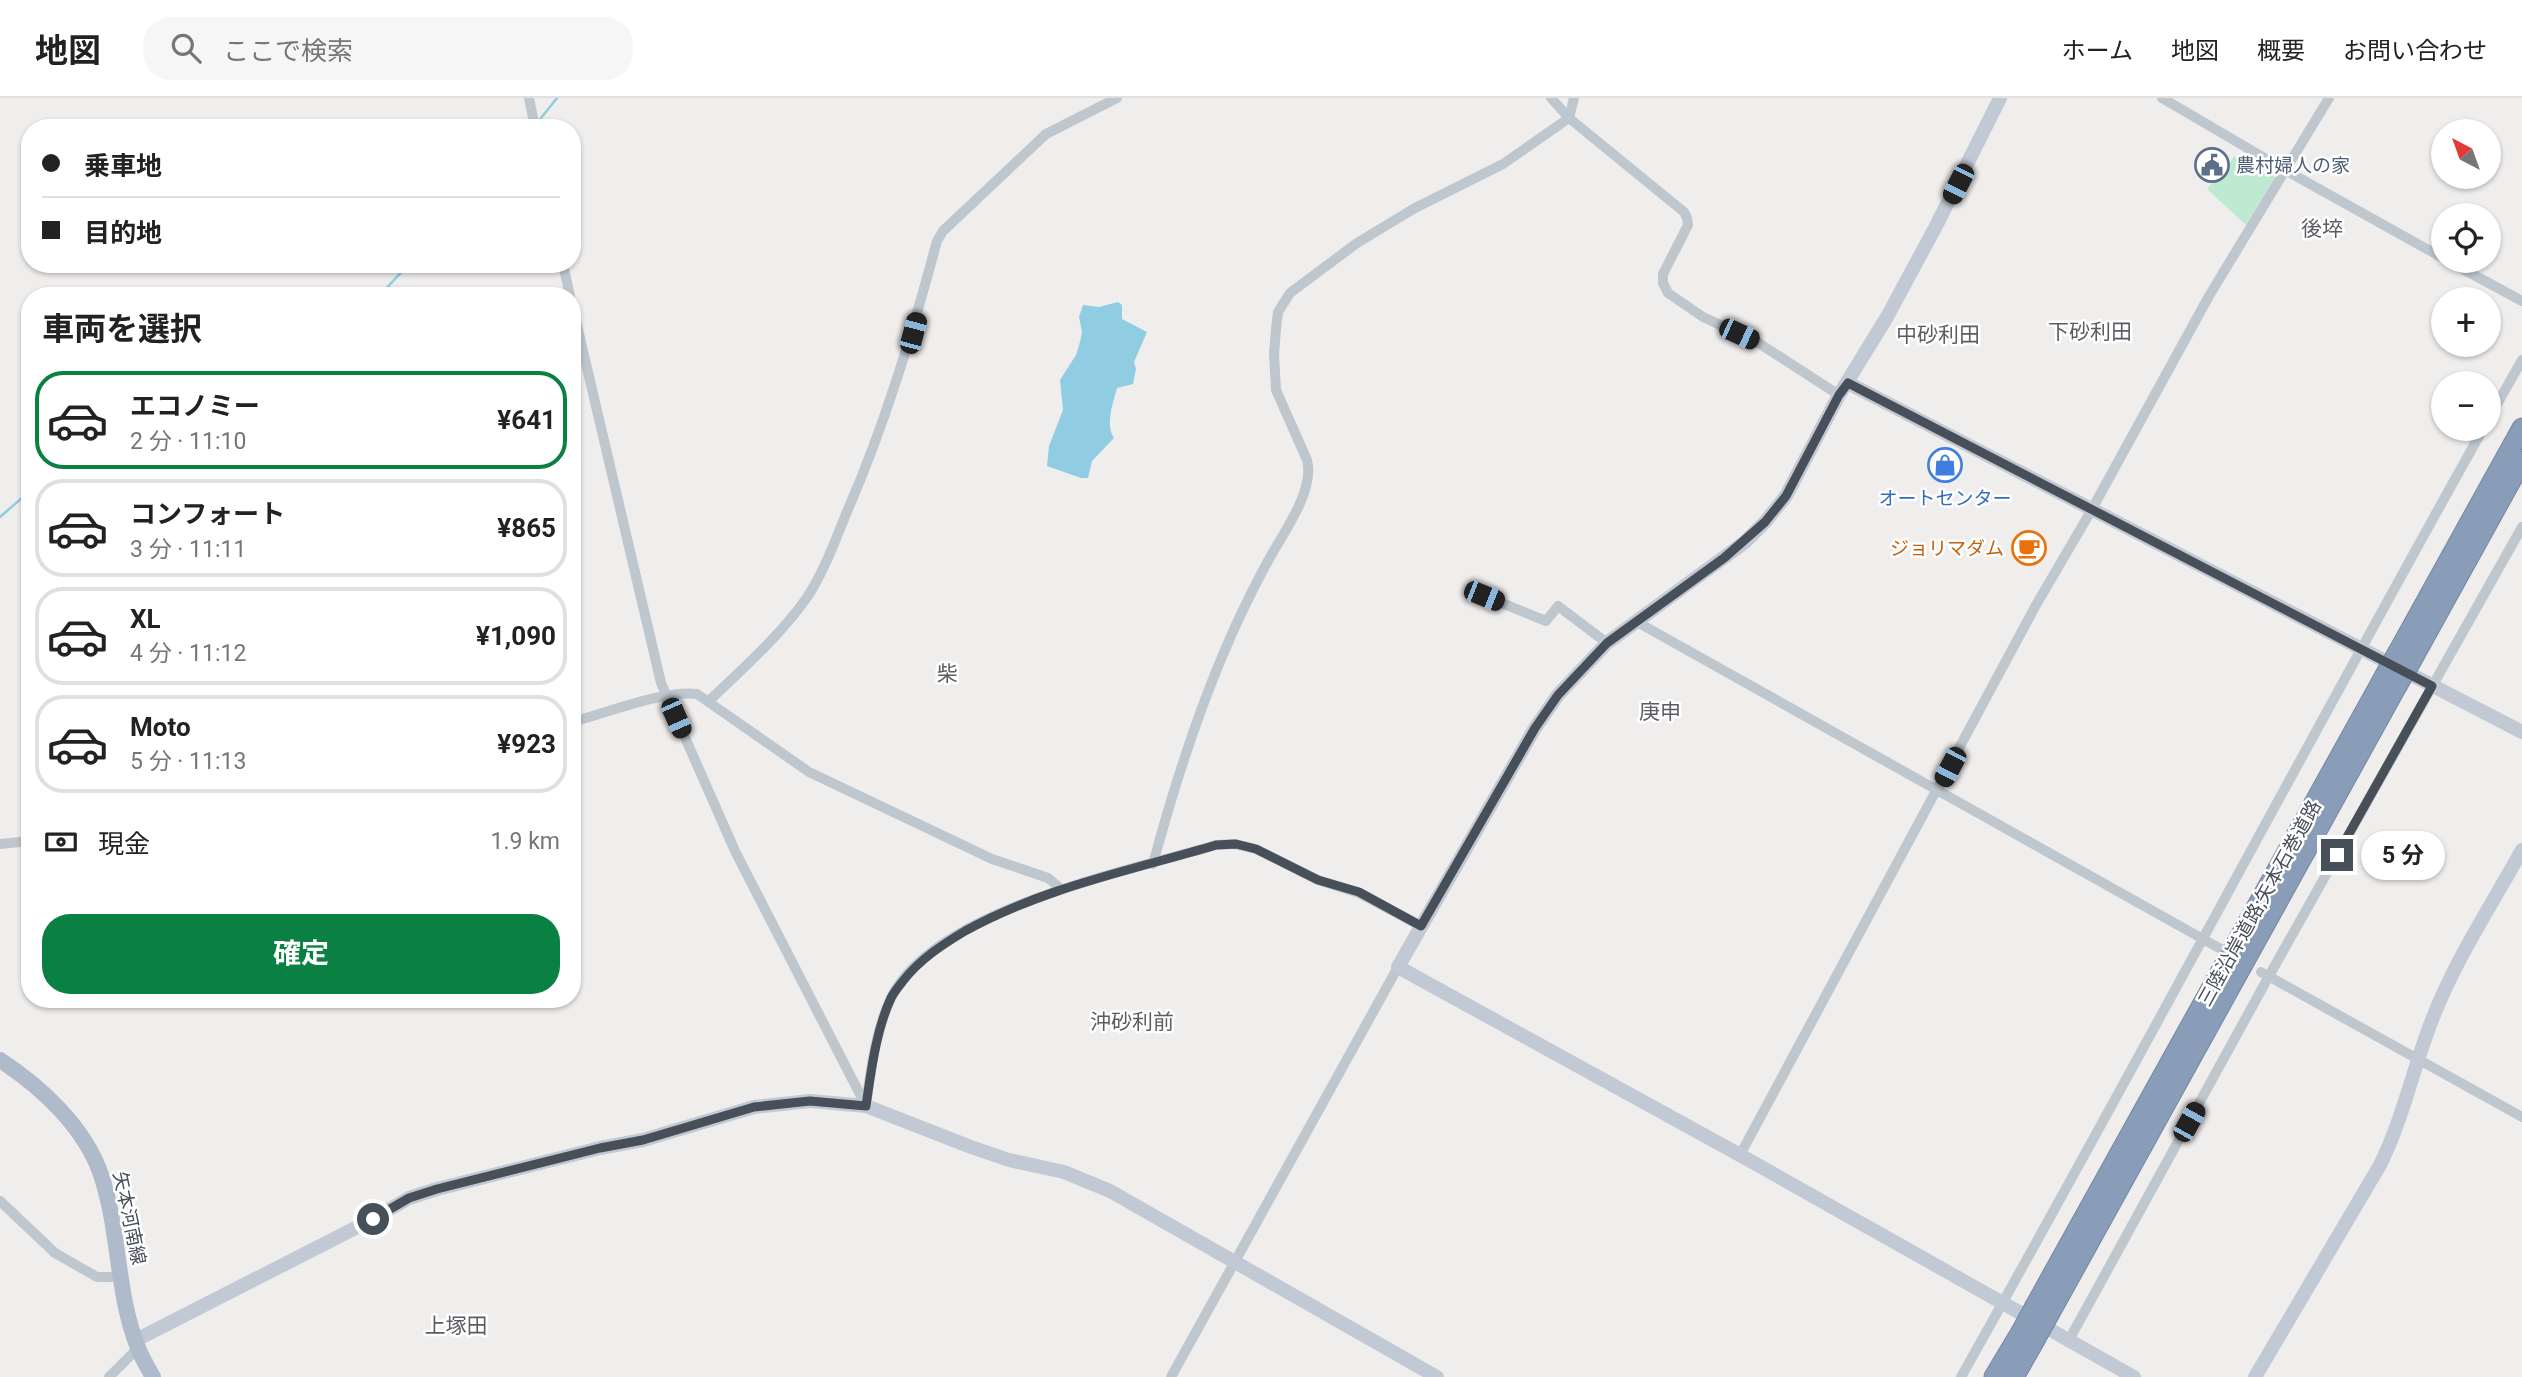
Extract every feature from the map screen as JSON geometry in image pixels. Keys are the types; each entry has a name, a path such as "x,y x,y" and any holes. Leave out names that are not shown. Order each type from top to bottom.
{"highway":[{"name":"三陸沿岸道路;矢本石巻道路","path":"2405,656 2522,428"},
{"name":"三陸沿岸道路;矢本石巻道路","path":"2014,1377 2028,1336 2042,1309 2390,682 2522,461"},
{"name":"三陸沿岸道路;矢本石巻道路","path":"1994,1377 2028,1336"}],"main road":[{"name":"矢本河南線","path":"0,1060 60,1110 92,1154 101,1172 137,1344 153,1377"}],"street":[{"path":"709,701 788,622 808,595 825,563 869,461 913,333 937,241 943,230 1045,134 1117,98"},
{"path":"1551,98 1569,118 1684,212 1688,225 1663,274 1663,283 1668,293 1703,317 2091,511 2522,732"},
{"path":"1153,864 1172,792 1217,672 1265,567 1306,490 1310,471 1307,460 1276,390 1274,354 1278,312 1290,293 1357,243 1415,208 1503,164 1569,118 1574,98"},
{"path":"1171,1377 1398,967 1535,728 1558,695 1607,643 1734,550 1765,522 1786,496 1936,226 2000,98"},
{"path":"2162,98 2431,251"},
{"path":"1740,1155 2036,605 2209,296 2329,98"},
{"path":"2470,273 2522,301"},
{"path":"581,344 661,683 735,851 866,1106"},
{"path":"2501,397 2522,360"},
{"path":"1961,1377 2476,441"},
{"path":"2069,1340 2265,974 2522,527"},
{"path":"1484,596 1546,621 1558,606 1607,643"},
{"path":"1637,622 2220,948"},
{"path":"581,720 666,696 685,692 697,694 809,772 992,859 1048,878 1060,888"},
{"path":"0,844 21,842"},
{"path":"866,1106 880,1031 891,997 911,970 932,951 988,919 1060,888 1216,845 1236,844 1256,849 1318,880 1359,892 1421,926"},
{"path":"2255,1377 2380,1165 2395,1135 2431,1022 2445,989 2522,850"},
{"path":"1398,967 1740,1155 2134,1377"},
{"path":"2265,974 2522,1117"},
{"path":"109,1377 137,1344 409,1198 600,1148 643,1140 754,1107 810,1101 866,1106 971,1147 1009,1160 1064,1172 1110,1191 1437,1377"},
{"path":"0,1201 54,1253 97,1278 121,1277"}],"green space":[{"path":"2234,156 2275,177 2246,225 2207,189 2216,179 2219,180"}],"water":[{"path":"1118,302 1122,305 1122,319 1147,332 1134,362 1136,369 1133,384 1117,388 1110,420 1114,438 1092,461 1088,478 1081,478 1047,466 1049,446 1063,410 1060,380 1076,355 1080,342 1082,332 1079,317 1083,305 1099,307"}],"waterway":[{"path":"540,119 557,98"},
{"path":"387,287 401,273"},
{"path":"0,517 21,499"}],"place":[{"name":"農村婦人の家","path":"2212,165"},
{"name":"オートセンター","path":"1945,465"},
{"name":"ジョリマダム","path":"2029,548"}],"district":[{"name":"後埣","path":"2322,229"},
{"name":"下砂利田","path":"2090,332"},
{"name":"中砂利田","path":"1938,335"},
{"name":"柴","path":"947,674"},
{"name":"庚申","path":"1660,712"},
{"name":"沖砂利前","path":"1132,1022"},
{"name":"上塚田","path":"456,1326"}],"route":[{"path":"373,1219 409,1198 437,1189 686,1129 754,1107 810,1101 866,1106 880,1031 891,997 911,970 932,951 955,937 999,913 1060,888 1216,845 1236,844 1256,849 1318,880 1359,892 1421,926 1535,728 1558,695 1607,643 1745,542 1765,522 1786,496 1839,395 1848,383 2432,686 2337,855"}]}
